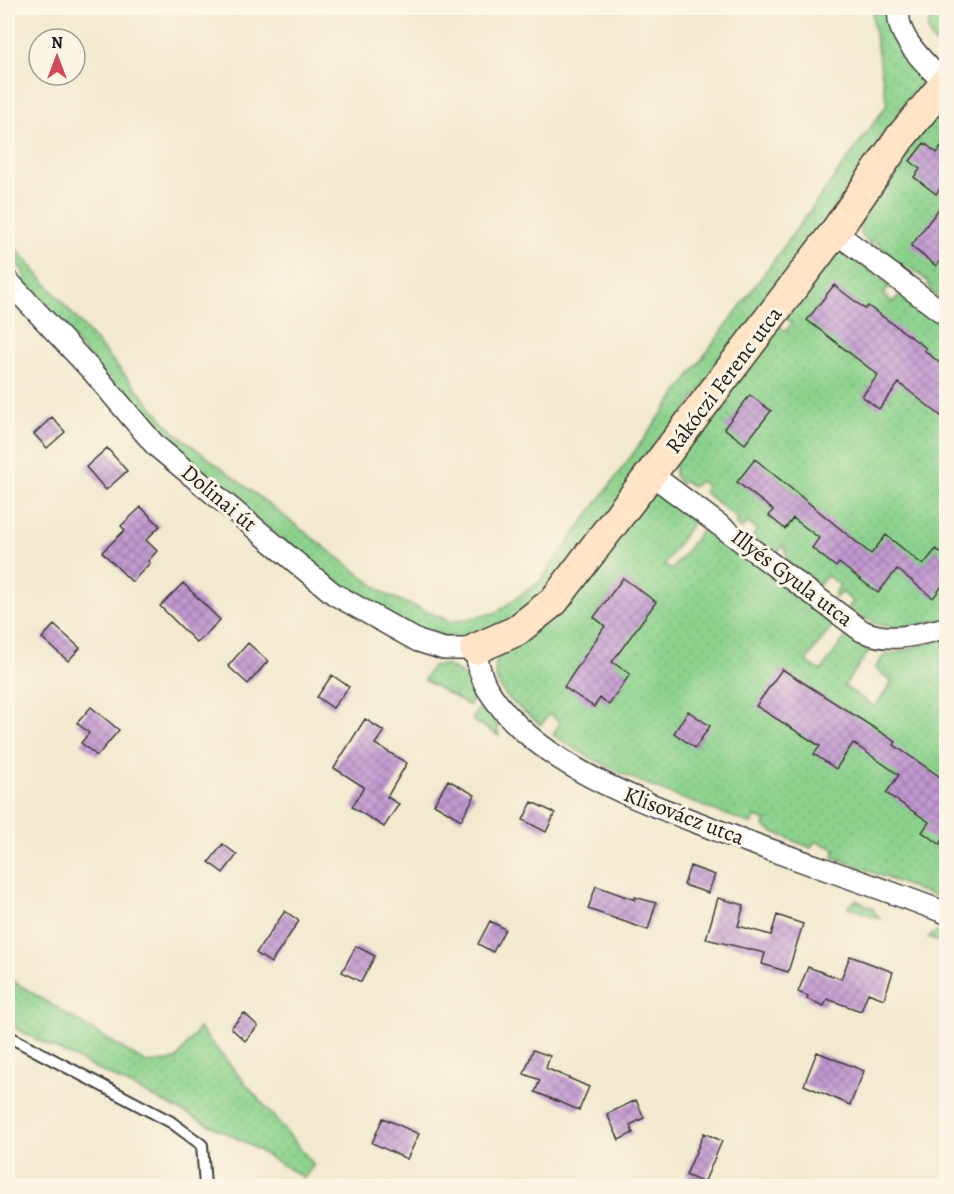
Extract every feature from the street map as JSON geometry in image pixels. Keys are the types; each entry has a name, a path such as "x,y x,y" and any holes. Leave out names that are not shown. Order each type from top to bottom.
{"street":[{"path":"899,8 897,21 905,37 946,83"},
{"name":"Rákóczi Ferenc utca","path":"475,649 516,631 554,601 836,232 900,138 946,83"},
{"path":"836,232 946,315"},
{"name":"Dolinai út","path":"8,281 93,372 155,445 334,594 418,640 444,649 475,649"},
{"name":"Illyés Gyula utca","path":"652,475 862,631 880,638 893,639 946,628"},
{"name":"Klisovácz utca","path":"475,649 479,670 486,687 511,718 546,748 620,792 946,914"}],"lane":[{"path":"8,1036 171,1122 202,1144 205,1186"}],"green space":[{"path":"873,8 888,8 894,31 929,78 928,86 866,166 551,593 504,625 469,639 420,634 350,594 166,446 25,284 23,271 8,253 8,239 173,431 387,595 452,622 495,613 540,581 887,105 873,23"},
{"path":"931,8 946,8 946,50 938,46 930,37 928,24 937,14"},
{"path":"946,101 946,305 932,293 927,281 913,270 895,261 874,240 870,242 883,257 872,248 861,232 859,220 860,212"},
{"path":"838,252 845,252 890,286 883,295 893,302 902,293 946,326 946,619 895,627 874,623 862,617 848,608 853,602 842,592 835,598 835,592 840,585 827,576 819,585 789,564 784,546 775,553 755,539 753,536 757,530 748,523 741,529 735,525 738,519 704,492 706,486 700,481 693,487 685,481 680,484 675,476 675,463 776,324 786,331 792,323 783,316"},
{"path":"660,492 695,519 664,565 672,570 706,524 830,619 831,627 806,661 821,671 849,632 872,647 844,686 875,707 892,682 875,668 884,656 946,638 946,901 833,857 835,849 815,841 811,848 769,830 764,826 766,821 756,817 751,824 624,775 553,735 560,722 549,714 541,725 506,695 496,676 500,654 653,494"},
{"path":"444,665 459,672 469,683 475,693 470,706 424,680 432,666"},
{"path":"482,702 495,717 499,736 472,720"},
{"path":"856,900 872,908 880,919 848,907"},
{"path":"936,932 946,932 946,944 928,937"},
{"path":"8,978 146,1063 176,1060 199,1028 314,1165 304,1178 246,1143 8,1025"}],"building":[{"path":"946,140 946,181 936,194 914,177 920,169 910,161 924,143 937,153"},
{"path":"946,199 946,253 936,266 911,246"},
{"path":"834,285 865,309 868,306 926,348 924,350 946,368 946,420 899,383 879,409 862,396 878,375 807,320"},
{"path":"750,395 771,411 745,444 724,428"},
{"path":"52,417 65,432 47,448 34,434"},
{"path":"107,448 127,471 106,490 86,467"},
{"path":"755,459 871,554 886,535 923,565 936,549 946,557 946,581 933,598 897,569 878,593 839,563 836,567 812,548 819,538 793,518 785,529 769,516 773,510 737,482"},
{"path":"141,507 160,526 146,540 157,551 148,561 150,563 132,582 102,552 125,530 121,526"},
{"path":"623,578 656,602 612,662 630,674 609,705 600,698 594,707 564,687 605,626 594,617"},
{"path":"183,583 220,620 197,643 160,606"},
{"path":"54,625 80,648 68,661 42,638"},
{"path":"248,643 268,661 248,684 228,666"},
{"path":"782,669 896,742 894,745 946,781 946,835 940,844 922,832 929,822 886,793 899,775 853,743 836,769 814,754 820,746 756,706"},
{"path":"332,675 349,687 333,708 317,697"},
{"path":"91,707 119,730 97,756 81,743 89,733 77,723"},
{"path":"688,711 710,726 695,748 674,733"},
{"path":"365,719 384,731 375,744 407,763 387,797 399,804 384,827 352,807 364,787 334,768"},
{"path":"448,780 475,795 461,820 434,804"},
{"path":"532,802 555,813 546,832 523,820"},
{"path":"223,844 237,855 223,873 209,862"},
{"path":"690,866 715,875 708,893 684,885"},
{"path":"596,886 635,900 635,897 656,903 648,930 588,909"},
{"path":"718,898 744,905 738,926 771,935 777,915 803,924 788,972 762,964 765,953 706,939"},
{"path":"285,911 299,921 271,963 256,953"},
{"path":"490,921 505,929 493,952 478,944"},
{"path":"356,946 375,956 361,982 342,972"},
{"path":"850,956 893,972 884,999 868,993 861,1011 827,999 824,1006 807,999 808,996 798,992 808,967 841,979"},
{"path":"244,1013 258,1026 245,1041 231,1028"},
{"path":"533,1050 550,1056 546,1068 589,1087 579,1110 535,1092 540,1080 524,1074"},
{"path":"817,1052 864,1071 850,1105 804,1085"},
{"path":"636,1100 644,1118 630,1125 633,1133 619,1140 607,1114"},
{"path":"383,1118 419,1134 407,1159 372,1143"},
{"path":"704,1133 722,1141 704,1183 686,1175"}]}
